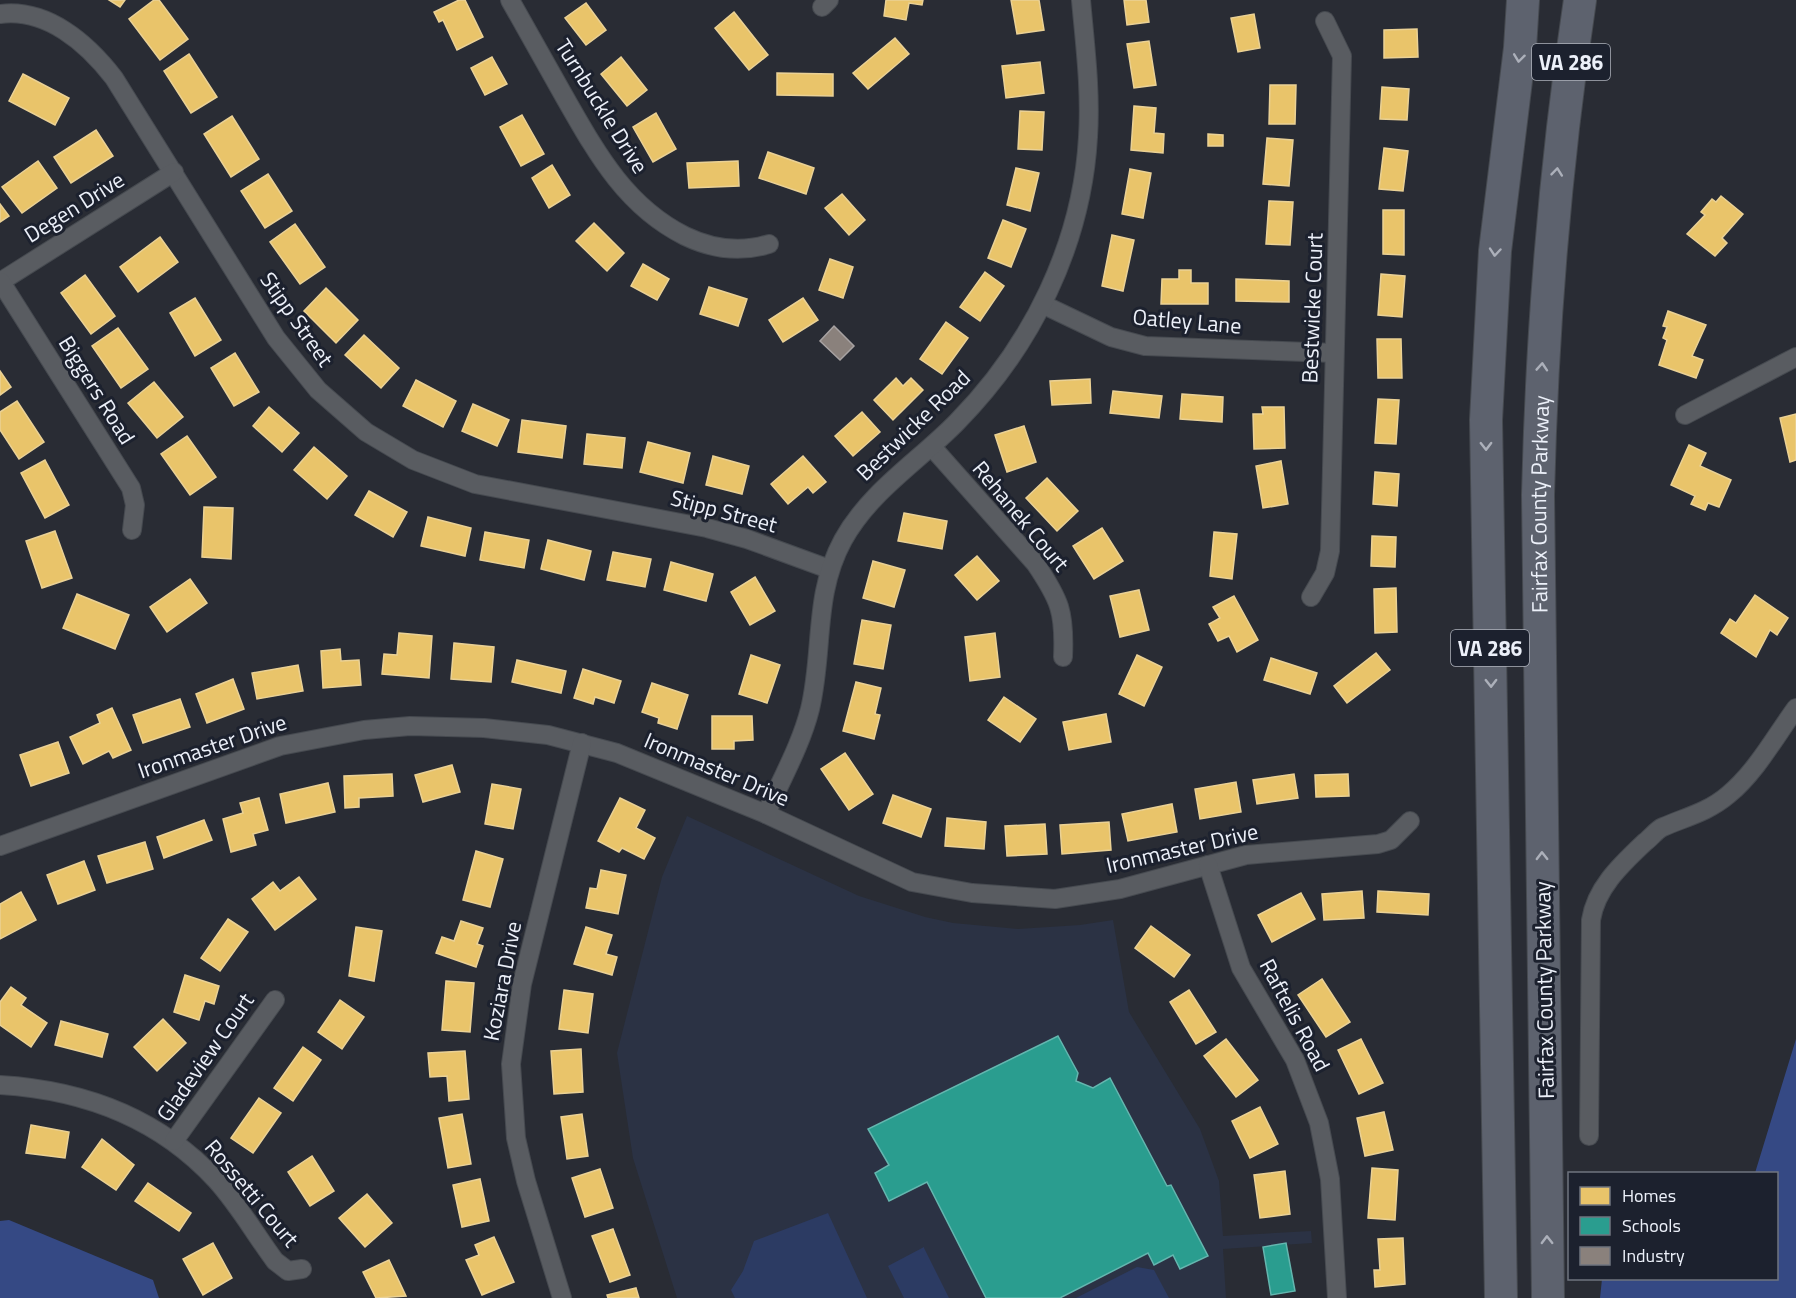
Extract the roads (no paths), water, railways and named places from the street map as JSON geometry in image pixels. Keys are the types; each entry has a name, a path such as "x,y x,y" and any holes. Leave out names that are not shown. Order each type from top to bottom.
{"highway":[{"name":"VA 286","path":"1501,1298 1486,420 1495,251 1520,48 1523,0"},
{"name":"Fairfax County Parkway","path":"1548,1298 1538,495 1541,376 1549,252 1562,125 1580,0"}],"street":[{"name":"Turnbuckle Drive","path":"510,0 597,152 633,201 670,228 695,241 717,248 743,250 769,244"},
{"name":"Bestwicke Road","path":"766,814 810,710 822,597 829,569 844,539 871,500 932,447 993,380 1044,305 1072,228 1084,177 1088,137 1088,72 1081,0"},
{"name":"Stipp Street","path":"0,14 14,12 39,18 85,46 114,78 297,366 342,413 392,448 435,470 475,484 707,528 747,539 829,569"},
{"name":"Bestwicke Court","path":"1311,597 1325,573 1330,551 1342,56 1325,21"},
{"name":"Degen Drive","path":"0,282 174,172"},
{"name":"Biggers Road","path":"0,282 130,489 135,505 132,530"},
{"name":"Oatley Lane","path":"1044,305 1111,337 1145,346 1334,353"},
{"path":"1685,415 1796,357"},
{"name":"Rehanek Court","path":"932,447 1035,563 1047,581 1059,601 1064,622 1063,657"},
{"path":"1590,1136 1591,920 1597,900 1620,866 1661,828 1687,820 1711,808 1731,793 1748,775 1796,708"},
{"name":"Ironmaster Drive","path":"0,846 234,761 322,736 410,726 453,727 548,735 582,743 643,762 766,814 912,882 972,893 1055,899 1120,889 1246,855 1378,844 1391,840 1410,821"},
{"name":"Koziara Drive","path":"562,1298 526,1181 516,1138 511,1064 522,984 582,743"},
{"name":"Raftelis Road","path":"1208,865 1241,968 1295,1060 1319,1123 1330,1179 1337,1298"},
{"name":"Gladeview Court","path":"174,1141 274,1000"},
{"name":"Rossetti Court","path":"0,1085 45,1089 96,1101 123,1111 174,1141 216,1180 275,1261 288,1271 302,1269"}]}
